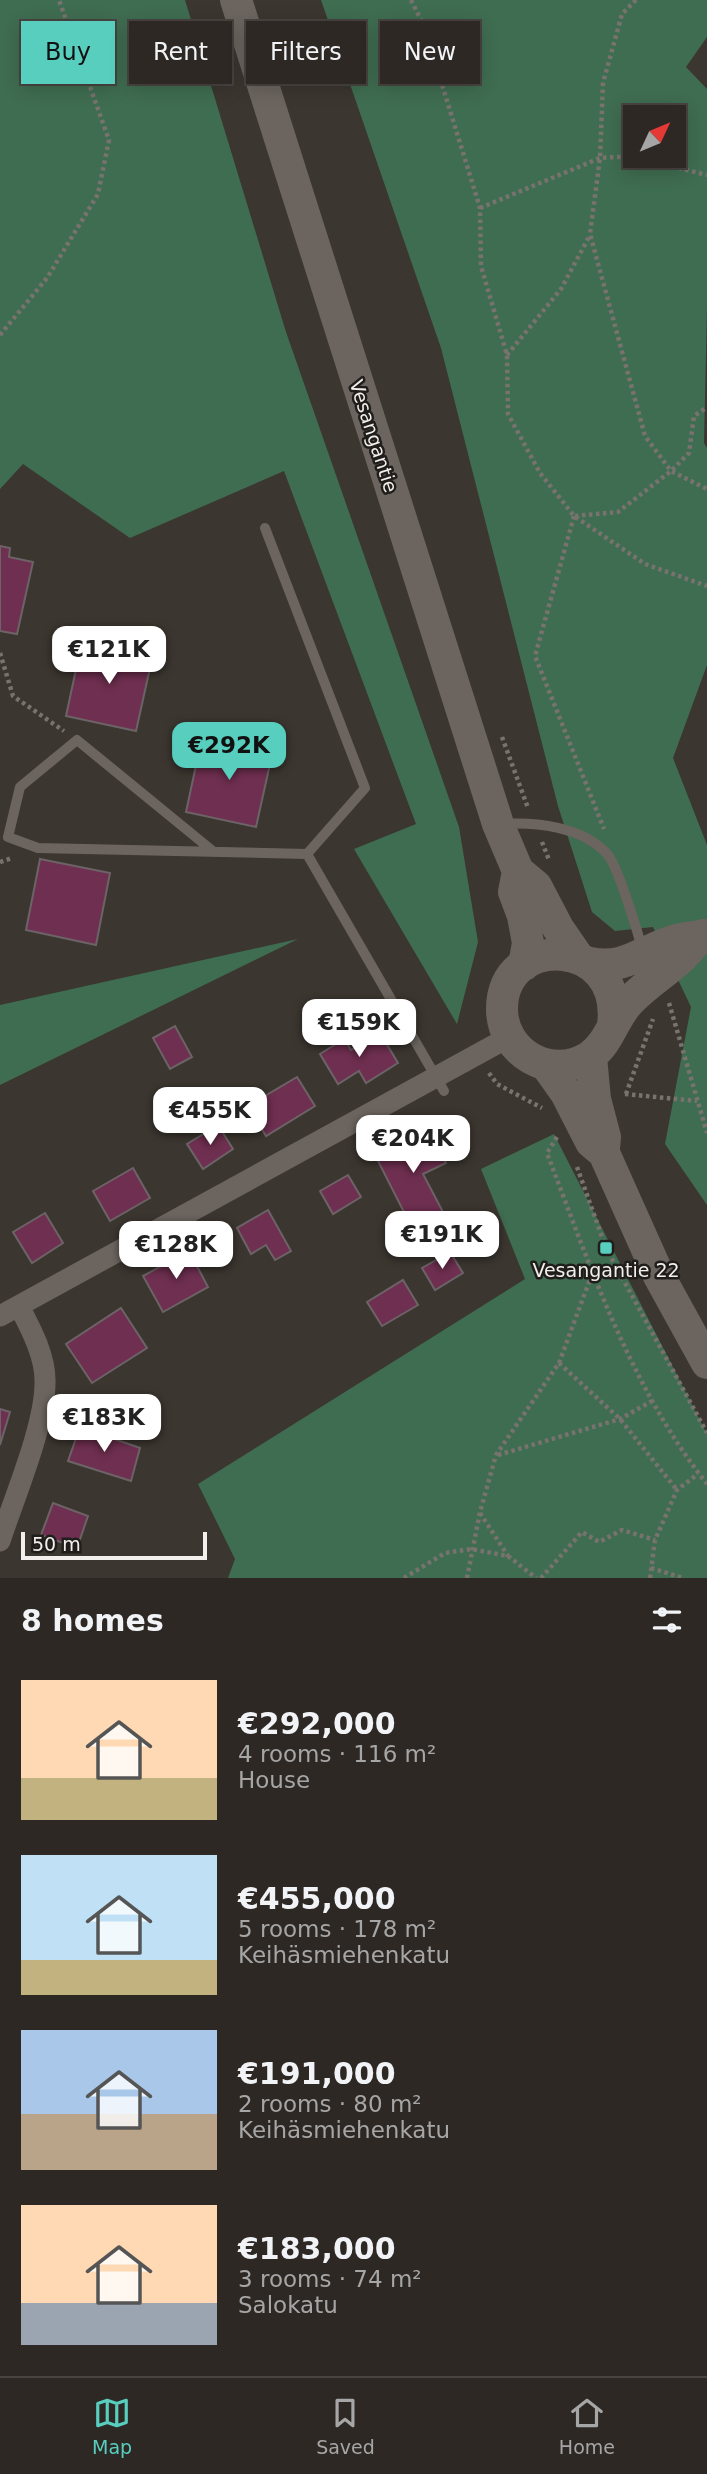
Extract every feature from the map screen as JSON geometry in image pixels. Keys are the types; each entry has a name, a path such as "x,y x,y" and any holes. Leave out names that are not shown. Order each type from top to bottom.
{"street":[{"name":"Vesangantie","path":"236,0 498,824 518,870 536,886 558,928 584,960"},
{"name":"Vesangantie","path":"518,870 514,891 523,916 528,943 524,965"},
{"path":"703,935 689,952 629,1002 602,1046 577,1064 546,1065 525,1056 509,1037 503,1023 505,991 512,977 524,965 544,955 555,954 607,966 619,964 680,939 703,935"},
{"path":"584,960 608,984 613,997 613,1025"},
{"path":"0,1316 440,1084 509,1037"},
{"path":"591,1056 595,1099 605,1137 604,1153"},
{"path":"546,1065 566,1094 591,1142 604,1153 659,1276 707,1363"},
{"path":"0,1541 40,1418 46,1382 35,1339 19,1306"}],"lane":[{"path":"214,852 77,740 20,787 8,837 38,848 214,852 307,854 365,788 265,528"},
{"path":"498,824 533,822 576,832 608,855 635,921 644,954"},
{"path":"307,854 440,1084"}],"path":[{"path":"0,335 47,278 98,194 109,140 59,0"},
{"path":"411,0 424,26 480,208 481,265 507,355 508,414 540,473 574,516 645,564 707,586"},
{"path":"507,355 561,289 590,234 600,158 603,83 622,14 636,0"},
{"path":"480,208 600,158 631,156 707,175"},
{"path":"590,234 645,436 671,471 707,489"},
{"path":"574,516 618,512 671,471 689,453 694,416 707,407"},
{"path":"574,516 535,656 604,828 608,855"},
{"path":"0,653 13,696 77,740"},
{"path":"662,1003 667,994 707,1133"},
{"path":"657,1012 626,1094 697,1101"},
{"path":"480,1056 497,1084 543,1109"},
{"path":"564,1128 547,1153 593,1274 652,1401 707,1484"},
{"path":"573,1155 606,1248 707,1433"},
{"path":"467,1578 471,1549 496,1455 559,1363 593,1274"},
{"path":"559,1363 620,1419 677,1490"},
{"path":"496,1455 620,1419 652,1401"},
{"path":"650,1578 656,1540 677,1490 698,1474"},
{"path":"480,1512 508,1556 538,1578 582,1532 599,1542 622,1530 656,1540"},
{"path":"404,1578 445,1553 471,1549 508,1556"},
{"path":"651,1568 683,1578"}],"green space":[{"path":"0,0 185,0 191,21 129,21 129,84 211,84 286,332 459,827 478,942 457,1024 354,849 416,824 284,471 130,538 23,464 0,489"},
{"path":"321,0 707,0 707,37 686,67 707,89 704,443 707,448 707,665 673,758 707,845 707,1205 665,1144 691,1007 653,927 615,931 592,912 558,806 441,348 350,84 366,84 366,21 328,21"},
{"path":"298,939 0,1085 0,1005"},
{"path":"554,1134 707,1434 707,1578 228,1578 235,1559 198,1484 525,1279 481,1169"}],"building":[{"path":"0,546 10,548 9,557 33,562 17,634 0,631"},
{"path":"105,640 130,644 128,654 152,659 136,731 66,716 81,646 103,651"},
{"path":"225,735 249,740 247,750 272,755 256,827 186,812 201,742 223,747"},
{"path":"40,859 110,873 96,945 26,930"},
{"path":"175,1026 192,1057 170,1069 153,1038"},
{"path":"380,1033 398,1063 366,1083 359,1071 338,1084 320,1054 344,1039 351,1050"},
{"path":"297,1077 315,1106 266,1136 248,1106"},
{"path":"218,1125 233,1149 203,1169 187,1144"},
{"path":"428,1128 446,1163 423,1174 443,1212 412,1228 375,1155"},
{"path":"133,1168 150,1198 110,1221 93,1191"},
{"path":"348,1175 361,1197 333,1214 320,1191"},
{"path":"268,1210 291,1251 275,1260 266,1245 251,1254 237,1228"},
{"path":"45,1213 63,1243 32,1263 13,1232"},
{"path":"189,1251 208,1287 163,1312 143,1276"},
{"path":"450,1252 463,1273 435,1290 422,1268"},
{"path":"403,1280 418,1305 382,1326 367,1302"},
{"path":"121,1308 147,1348 92,1383 66,1344"},
{"path":"0,1409 10,1412 0,1445"},
{"path":"80,1427 140,1448 131,1481 68,1461"},
{"path":"53,1503 88,1516 77,1548 41,1535"}],"place":[{"name":"Vesangantie 22","path":"606,1248"}]}
